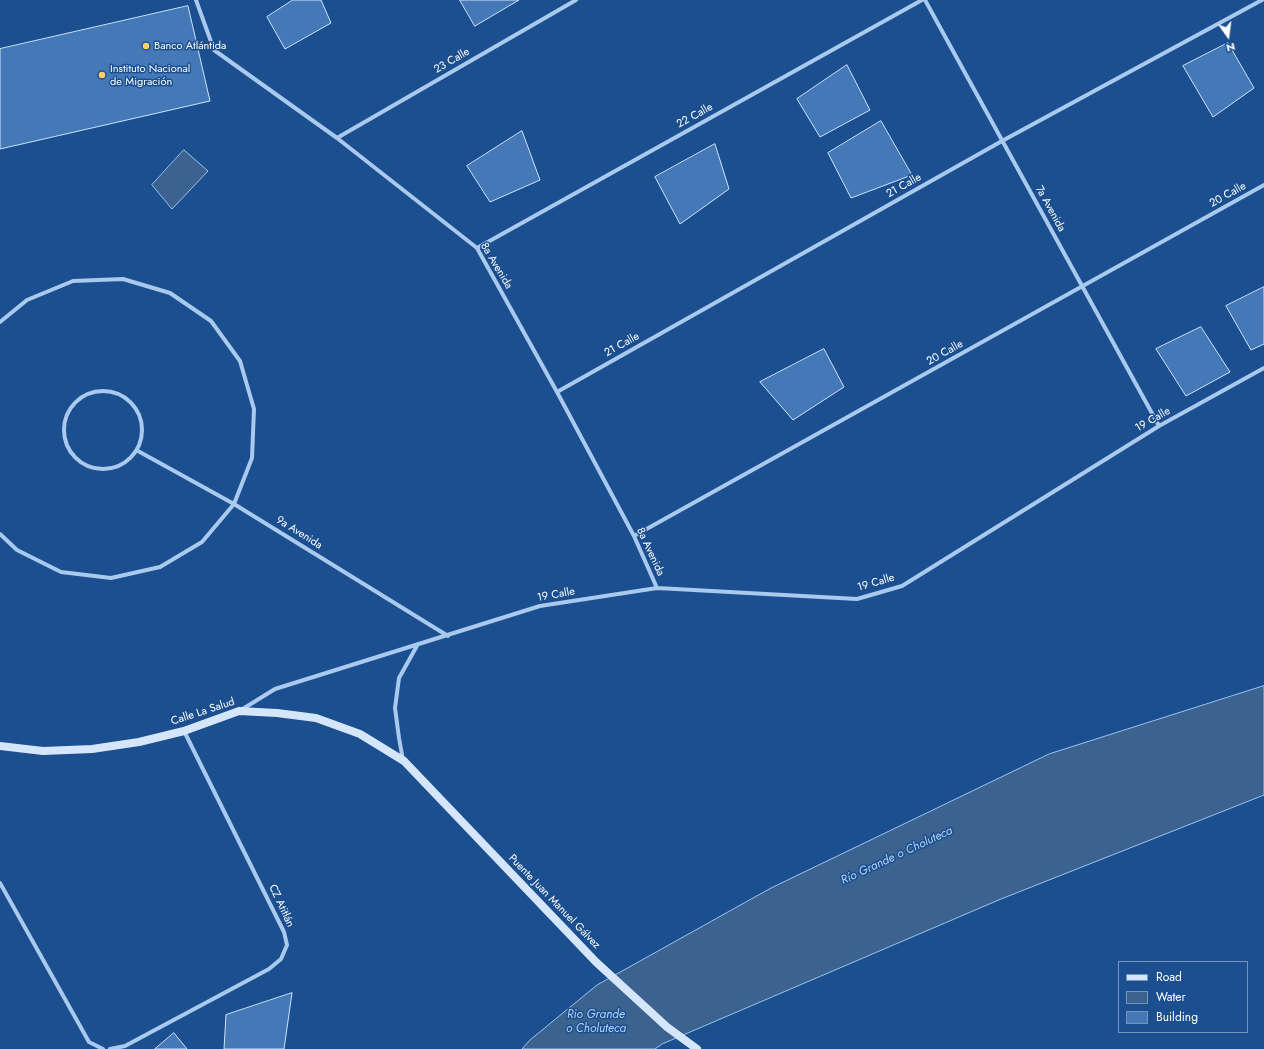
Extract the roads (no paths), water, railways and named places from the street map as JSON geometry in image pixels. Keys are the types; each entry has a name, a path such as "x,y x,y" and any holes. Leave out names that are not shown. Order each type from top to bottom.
{"main road":[{"name":"Calle La Salud","path":"0,746 43,751 92,749 139,742 184,731 239,711 277,713 316,718 360,734 404,761"},
{"name":"Puente Juan Manuel Gálvez","path":"404,761 596,962 667,1027 697,1049"}],"street":[{"name":"8a Avenida","path":"196,0 214,50 337,138 476,248 557,392 634,536 657,588"},
{"name":"23 Calle","path":"337,138 576,0"},
{"name":"7a Avenida","path":"924,0 1159,426"},
{"name":"22 Calle","path":"476,248 924,0"},
{"name":"21 Calle","path":"557,392 1002,141 1262,0"},
{"name":"20 Calle","path":"634,536 1264,185"},
{"path":"0,322 27,300 73,281 123,279 170,293 211,321 240,362 254,409 252,458 234,504 202,542 160,567 111,578 62,572 17,550 0,534"},
{"name":"19 Calle","path":"239,711 275,689 540,606 657,588 857,599 902,586 1159,426 1264,368"},
{"path":"112,391 123,397 133,404 143,427 138,451 119,468 94,470 83,464 72,457 62,434 67,410 86,393 112,391"},
{"name":"9a Avenida","path":"138,451 234,504 448,636"},
{"path":"404,761 395,708 398,678 418,644"},
{"name":"CZ Atitlán","path":"110,1049 125,1046 269,969 281,959 287,945 284,932 184,731"},
{"path":"0,883 89,1042 103,1049"}],"water":[{"path":"184,150 208,171 172,209 152,185"},
{"path":"1264,686 1264,795 1001,899 662,1044 655,1049 522,1049 530,1040 597,985 771,888 1049,754"}],"place":[{"name":"Banco Atlántida","path":"146,46"},
{"name":"Instituto Nacional de Migración","path":"102,75"}],"water label":[{"name":"Río Grande o Choluteca","path":"897,856"},
{"name":"Rio Grande o Choluteca","path":"596,1022"}]}
